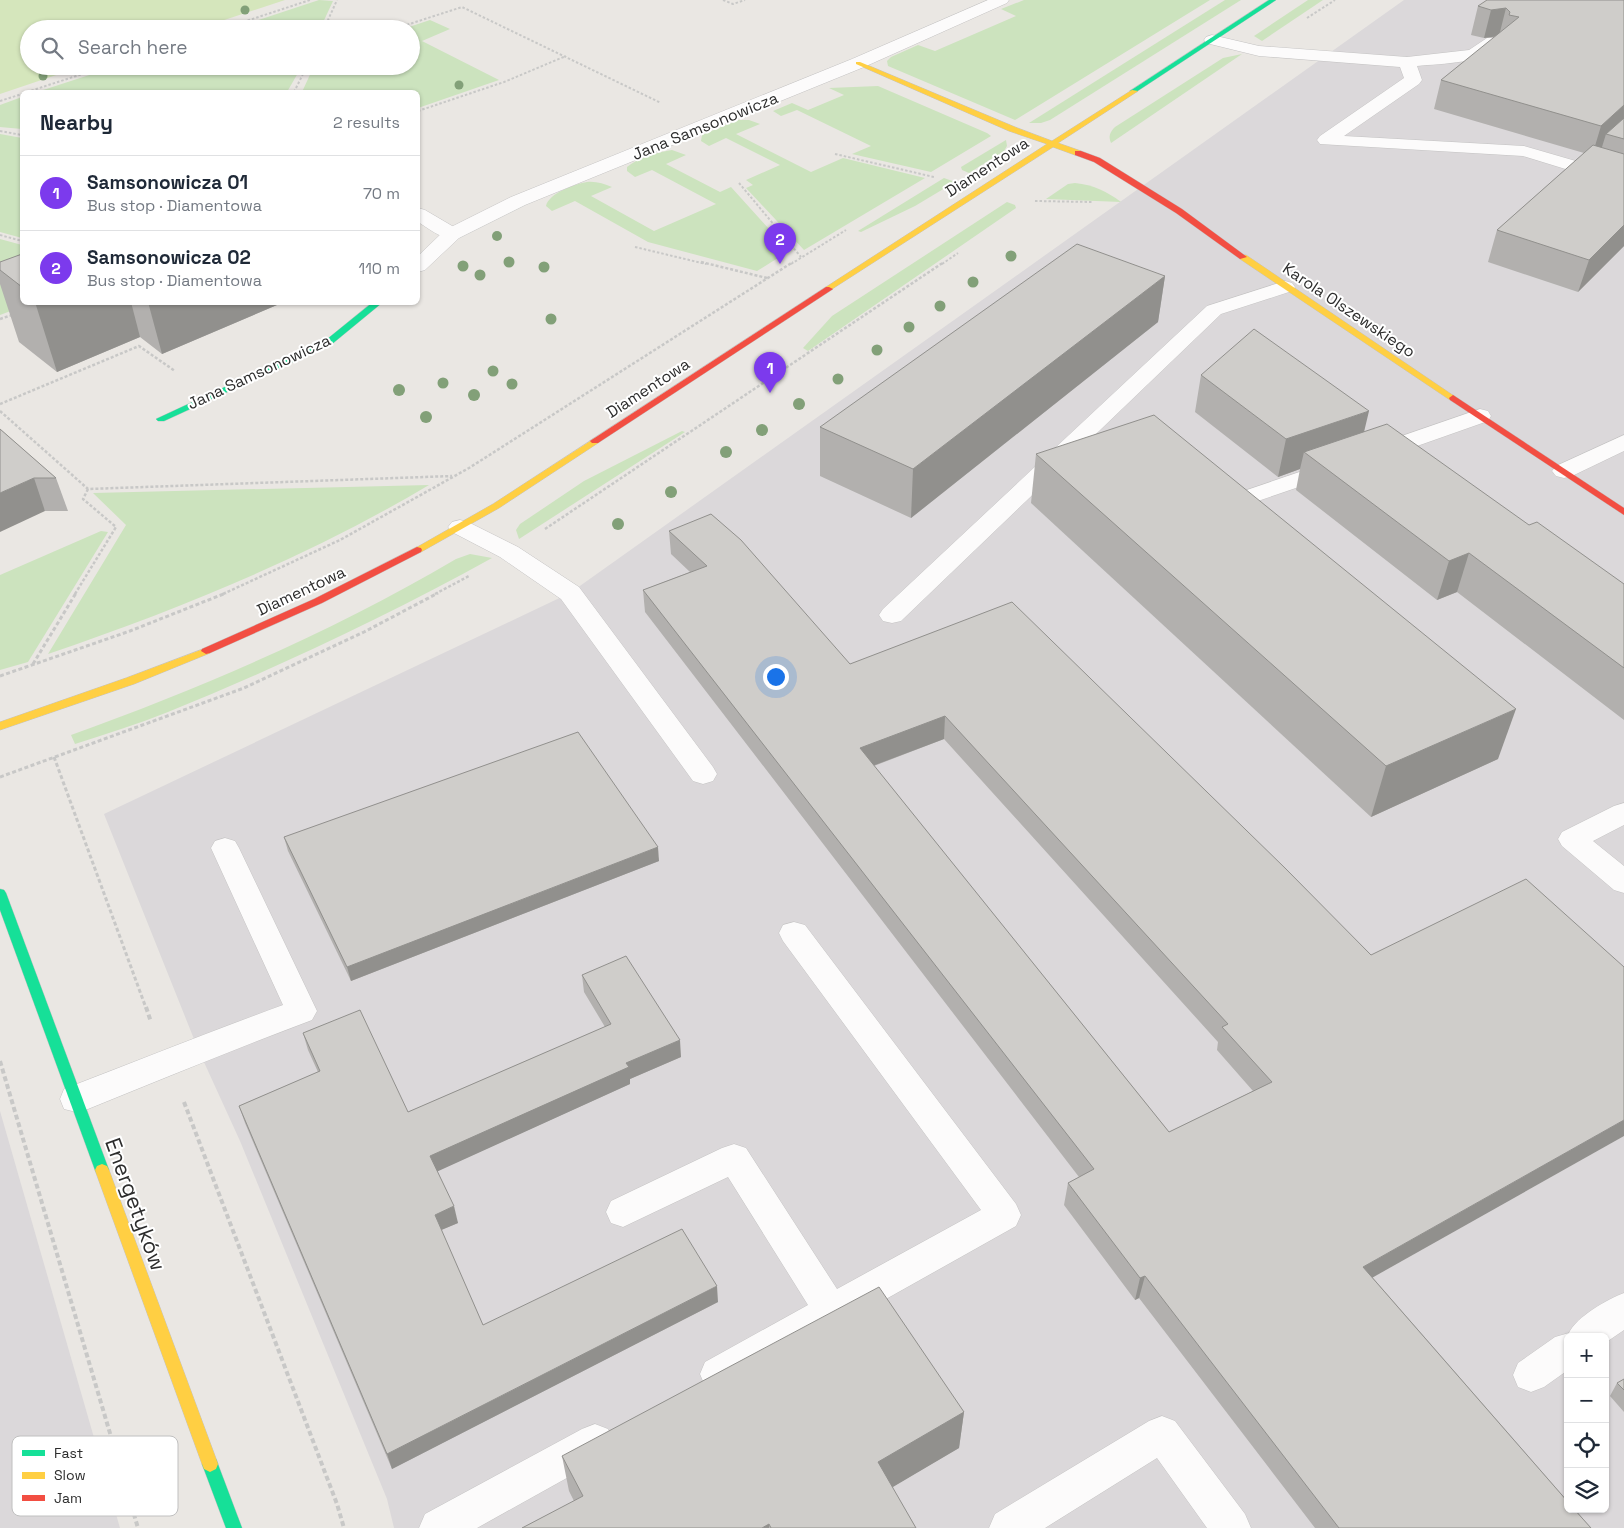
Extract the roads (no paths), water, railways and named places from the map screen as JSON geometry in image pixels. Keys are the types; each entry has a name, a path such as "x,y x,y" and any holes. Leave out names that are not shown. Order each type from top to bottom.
{"street":[{"name":"Jana Samsonowicza","path":"420,264 452,234 518,201 858,63 1001,0"},
{"name":"Diamentowa","path":"0,726 110,688 214,648 335,594 387,568 460,527 803,307 1273,0"},
{"path":"1212,40 1259,51 1407,62 1473,54 1493,41"},
{"path":"1407,62 1413,80 1326,140 1524,152 1624,181"},
{"name":"Karola Olszewskiego","path":"858,63 1012,129 1097,160 1179,211 1285,288 1624,512"},
{"path":"420,215 452,234"},
{"path":"892,615 1214,310 1285,288"},
{"name":"Jana Samsonowicza","path":"161,419 329,342 375,305"},
{"path":"1249,497 1480,416"},
{"path":"1564,471 1624,442"},
{"path":"460,527 509,552 570,593 703,774"},
{"path":"1624,814 1572,839 1624,882"},
{"path":"76,1100 198,1049 301,1011 225,848"},
{"name":"Energetyków","path":"0,895 234,1528"},
{"path":"692,1388 1004,1215 794,934"},
{"path":"623,1212 734,1158 831,1311"},
{"path":"1591,1333 1624,1309"},
{"path":"1531,1375 1564,1352"},
{"path":"438,1528 622,1427"},
{"path":"1009,1528 1162,1434 1231,1528"}],"place":[{"name":"Samsonowicza 02","path":"780,264"},
{"name":"Samsonowicza 01","path":"770,393"}]}
